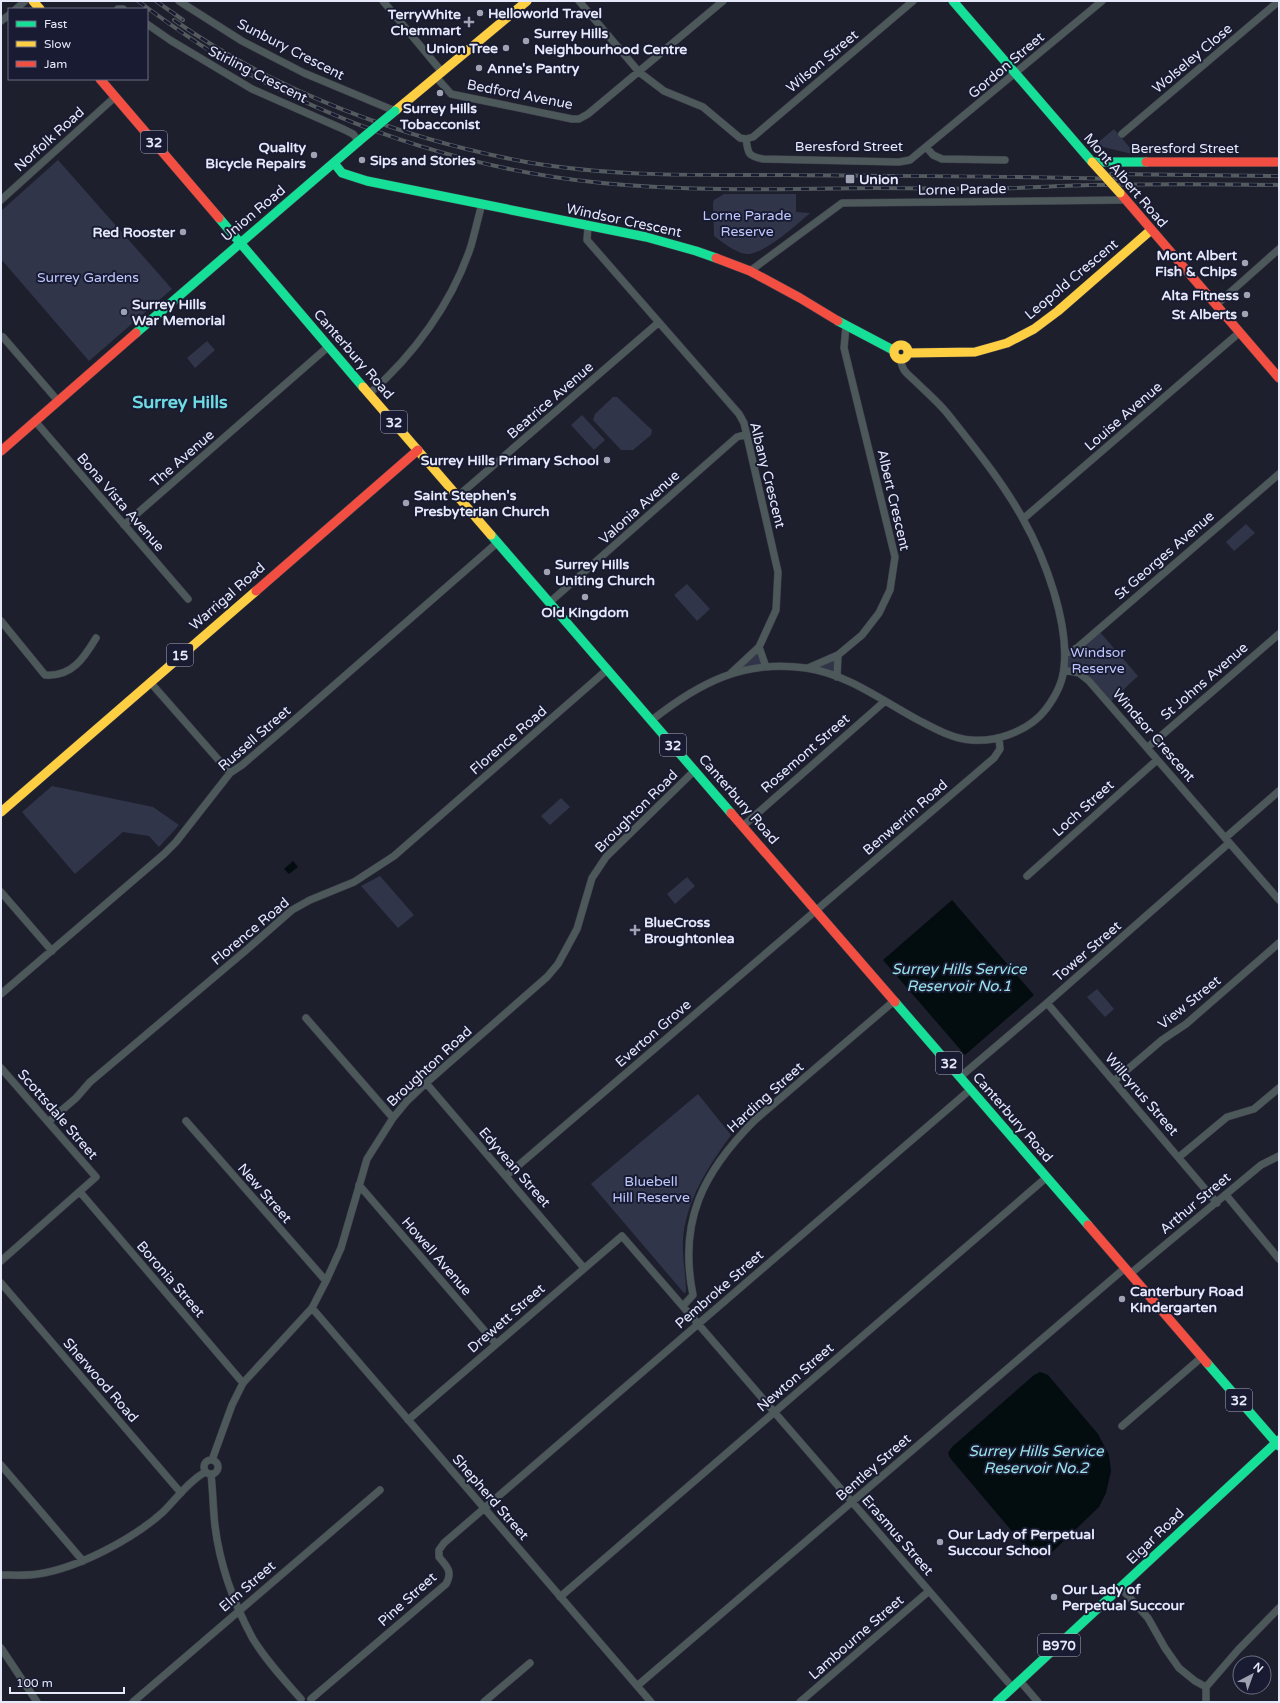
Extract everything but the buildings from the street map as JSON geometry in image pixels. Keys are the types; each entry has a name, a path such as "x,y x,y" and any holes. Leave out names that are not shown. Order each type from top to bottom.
{"main road":[{"name":"Union Road","path":"1,451 240,242 527,1"},
{"name":"Mont Albert Road","path":"953,1 1279,378"},
{"name":"Canterbury Road","path":"101,80 369,394 1278,1443"},
{"name":"Beresford Street","path":"1092,162 1279,162"},
{"name":"Windsor Crescent","path":"334,163 342,173 367,181 646,238 696,251 750,271 800,298 846,326 886,345 893,350"},
{"name":"Leopold Crescent","path":"909,353 975,352 1007,343 1028,332 1058,311 1151,230"},
{"path":"900,345 905,346 908,349 908,357 901,360 896,358 893,350 900,345"},
{"name":"Warrigal Road","path":"1,812 418,450"},
{"name":"Elgar Road","path":"997,1702 1187,1525 1278,1443"}],"street":[{"path":"17,8 25,1"},
{"name":"Sunbury Crescent","path":"179,1 242,41 304,73 395,111"},
{"name":"Bedford Avenue","path":"382,1 439,74 451,94 572,119 588,114 723,1"},
{"path":"579,1 639,72 664,91 704,107 740,138 746,139"},
{"name":"Wilson Street","path":"746,139 753,137 913,1"},
{"name":"Gordon Street","path":"927,148 1102,1"},
{"name":"Wolseley Close","path":"1122,134 1279,1"},
{"name":"Stirling Crescent","path":"148,25 170,40 252,89 343,129 353,134 360,142"},
{"name":"Norfolk Road","path":"1,200 115,97"},
{"name":"Beresford Street","path":"746,139 748,152 752,156 763,159 899,162 910,160 927,148"},
{"path":"927,148 933,155 942,159 1005,160"},
{"name":"Lorne Parade","path":"750,271 842,203 1122,196"},
{"path":"369,394 405,359 437,316 456,281 470,247 482,204"},
{"name":"Albany Crescent","path":"588,226 587,240 739,414 744,423 778,572 776,610 759,647 730,674"},
{"path":"1216,304 1279,249"},
{"name":"Beatrice Avenue","path":"458,496 658,322"},
{"name":"Albert Crescent","path":"808,668 838,655 862,635 879,613 890,590 895,558 844,348 846,326"},
{"name":"Louise Avenue","path":"1023,519 1240,332"},
{"path":"3,337 58,401"},
{"name":"The Avenue","path":"124,525 329,346"},
{"path":"652,720 680,698 709,682 730,674 766,667 808,668 837,677 862,687 941,732 971,740 999,738 1019,731 1042,714 1056,694 1064,670 1064,635 1057,603 1043,560 1023,519 984,458 942,408 903,369 901,360"},
{"name":"Bona Vista Avenue","path":"35,421 188,599"},
{"name":"Valonia Avenue","path":"550,602 736,437 747,434"},
{"name":"St Georges Avenue","path":"1065,654 1077,648 1279,474"},
{"name":"Russell Street","path":"1,994 176,842 230,773 242,765 284,729 498,542"},
{"path":"1,621 45,675 56,675 72,668 85,656 96,638"},
{"name":"St Johns Avenue","path":"1147,748 1279,634"},
{"path":"759,647 766,667"},
{"path":"837,677 838,655"},
{"name":"Florence Road","path":"48,1122 76,1098 90,1082 292,910 310,900 354,882 394,856 608,669"},
{"name":"Windsor Crescent","path":"1064,670 1079,673 1089,681 1279,900"},
{"path":"150,682 230,773"},
{"name":"Rosemont Street","path":"743,826 885,701"},
{"name":"Benwerrin Road","path":"816,910 994,758 1000,749 999,738"},
{"name":"Loch Street","path":"1026,876 1157,760"},
{"name":"Broughton Road","path":"212,1460 232,1405 243,1383 312,1308 341,1248 367,1159 393,1118 407,1101 426,1083 547,977 558,964 577,929 592,878 606,857 695,770"},
{"name":"Tower Street","path":"960,1077 1047,1003 1227,841 1279,791"},
{"path":"1,892 52,951"},
{"name":"Everton Grove","path":"506,1176 816,910"},
{"name":"View Street","path":"1114,1081 1162,1040 1186,1024 1279,943"},
{"name":"Harding Street","path":"683,1306 693,1295 689,1274 688,1243 693,1217 704,1188 718,1162 735,1140 755,1120 894,1001"},
{"name":"Willcyrus Street","path":"1047,1003 1217,1203"},
{"path":"306,1018 393,1118"},
{"name":"Scottsdale Street","path":"1,1068 96,1177 80,1192"},
{"name":"Edyvean Street","path":"426,1083 584,1268"},
{"path":"1179,1157 1227,1117 1254,1109 1279,1088"},
{"name":"Pembroke Street","path":"484,1509 971,1089"},
{"name":"New Street","path":"186,1121 326,1281"},
{"name":"Arthur Street","path":"1128,1271 1217,1203 1261,1165 1279,1156"},
{"name":"Newton Street","path":"560,1597 1047,1177"},
{"name":"Howell Avenue","path":"359,1185 496,1344"},
{"path":"1,1261 80,1192"},
{"name":"Boronia Street","path":"80,1192 243,1383"},
{"path":"1226,1195 1279,1259"},
{"name":"Erasmus Street","path":"622,1236 1013,1688"},
{"name":"Drewett Street","path":"408,1420 622,1236"},
{"name":"Bentley Street","path":"637,1686 852,1502 1128,1271"},
{"name":"Sherwood Road","path":"1,1283 181,1493"},
{"name":"Shepherd Street","path":"312,1308 651,1702"},
{"path":"1122,1426 1202,1357"},
{"path":"1,1575 17,1576 38,1574 83,1561 138,1532 163,1512 193,1479 208,1473 217,1471 218,1466 216,1462 212,1460 208,1460 204,1463 203,1468 208,1473 215,1526 232,1595 254,1639 275,1668 300,1700 305,1697 312,1701"},
{"path":"1,1465 83,1561"},
{"name":"Elm Street","path":"133,1702 380,1490"},
{"name":"Pine Street","path":"312,1701 446,1584 450,1577 449,1569 439,1557 439,1550 484,1509"},
{"path":"1121,1588 1148,1618 1165,1648 1179,1668 1195,1681 1206,1687"},
{"name":"Lambourne Street","path":"800,1702 929,1591"},
{"path":"1206,1702 1206,1687 1238,1650 1279,1608"},
{"path":"1,1648 37,1702"},
{"path":"484,1702 530,1663"},
{"path":"1020,1681 1038,1702"}],"green space":[{"path":"1114,129 1136,155 1095,145"},
{"name":"Surrey Gardens","path":"58,160 172,289 89,361 1,259 1,211"},
{"name":"Lorne Parade Reserve","path":"724,194 796,194 796,212 810,213 770,245 753,253 746,254 733,249 714,236 713,203 714,200"},
{"path":"207,341 215,350 195,368 187,358"},
{"path":"613,397 617,397 652,430 651,435 633,450 621,450 593,420 595,414"},
{"path":"582,415 605,440 594,450 571,425"},
{"path":"1246,524 1255,533 1234,551 1226,542"},
{"path":"687,584 710,609 697,621 674,595"},
{"name":"Windsor Reserve","path":"1099,631 1138,676 1110,702 1092,681 1065,668 1067,655"},
{"path":"758,652 763,665 741,668"},
{"path":"834,660 835,674 817,668"},
{"path":"52,786 153,807 179,825 159,847 149,836 123,832 75,874 22,812"},
{"path":"561,798 570,807 550,825 541,816"},
{"path":"380,876 414,915 398,928 361,886"},
{"path":"687,877 695,886 675,904 667,894"},
{"path":"1097,989 1114,1009 1105,1017 1087,997"},
{"name":"Bluebell Hill Reserve","path":"698,1094 731,1135 706,1172 693,1198 689,1211 683,1240 686,1292 684,1293 591,1184"}],"water":[{"path":"293,861 298,867 289,874 284,869"},
{"name":"Surrey Hills Service Reservoir No.1","path":"952,900 1034,995 965,1055 883,960"},
{"name":"Surrey Hills Service Reservoir No.2","path":"1040,1372 1048,1375 1098,1434 1109,1455 1111,1471 1106,1493 1099,1507 1047,1557 1039,1558 1033,1556 950,1458 948,1453 952,1447 1034,1375"}],"railway":[{"path":"138,1 148,8"},
{"path":"156,1 183,20"},
{"path":"148,8 218,57 247,73 288,94 374,131 419,146 464,158 510,169 556,177 636,186 704,189 988,189 1076,185 1279,185"},
{"path":"174,20 214,46 255,69 298,91 342,109 388,126 434,140 526,162 558,167 623,173 688,175 1119,179"},
{"path":"1111,174 1279,176"}],"traffic: fast":[{"path":"953,1 1092,162 1146,162"},
{"path":"359,141 395,111"},
{"path":"136,333 359,141"},
{"path":"334,163 342,173 367,181 646,237 716,258"},
{"path":"219,218 363,387"},
{"path":"838,321 893,350"},
{"path":"491,535 731,813"},
{"path":"895,1002 1088,1225"},
{"path":"1207,1363 1279,1446"},
{"path":"997,1702 1279,1440"}],"traffic: slow":[{"path":"33,1 39,8"},
{"path":"395,111 527,1"},
{"path":"1092,162 1120,193"},
{"path":"909,353 975,352 1007,343 1034,329 1058,311 1151,230"},
{"path":"898,345 904,345 908,349 908,352 908,355 904,359 898,359 894,355 894,349 898,345"},
{"path":"363,387 491,535"},
{"path":"1,812 256,591"}],"traffic: jam":[{"path":"101,80 219,218"},
{"path":"1146,162 1279,162"},
{"path":"1120,193 1279,378"},
{"path":"716,258 750,271 800,298 838,321"},
{"path":"1,451 136,333"},
{"path":"256,591 418,450"},
{"path":"731,813 895,1002"},
{"path":"1088,1225 1207,1363"}],"place":[{"name":"Helloworld Travel","path":"480,13"},
{"name":"TerryWhite Chemmart","path":"469,22"},
{"name":"Surrey Hills Neighbourhood Centre","path":"526,41"},
{"name":"Union Tree","path":"506,48"},
{"name":"Anne's Pantry","path":"479,68"},
{"name":"Surrey Hills Tobacconist","path":"440,93"},
{"name":"Quality Bicycle Repairs","path":"314,155"},
{"name":"Sips and Stories","path":"362,160"},
{"name":"Union","path":"850,179"},
{"name":"Red Rooster","path":"183,232"},
{"name":"Mont Albert Fish & Chips","path":"1245,263"},
{"name":"Alta Fitness","path":"1247,295"},
{"name":"Surrey Hills War Memorial","path":"124,312"},
{"name":"St Alberts","path":"1245,314"},
{"name":"Surrey Hills Primary School","path":"607,460"},
{"name":"Saint Stephen's Presbyterian Church","path":"406,503"},
{"name":"Surrey Hills Uniting Church","path":"547,572"},
{"name":"Old Kingdom","path":"585,597"},
{"name":"BlueCross Broughtonlea","path":"635,930"},
{"name":"Canterbury Road Kindergarten","path":"1122,1299"},
{"name":"Our Lady of Perpetual Succour School","path":"940,1542"},
{"name":"Our Lady of Perpetual Succour","path":"1054,1597"}],"district":[{"name":"Surrey Hills","path":"180,402"}]}
